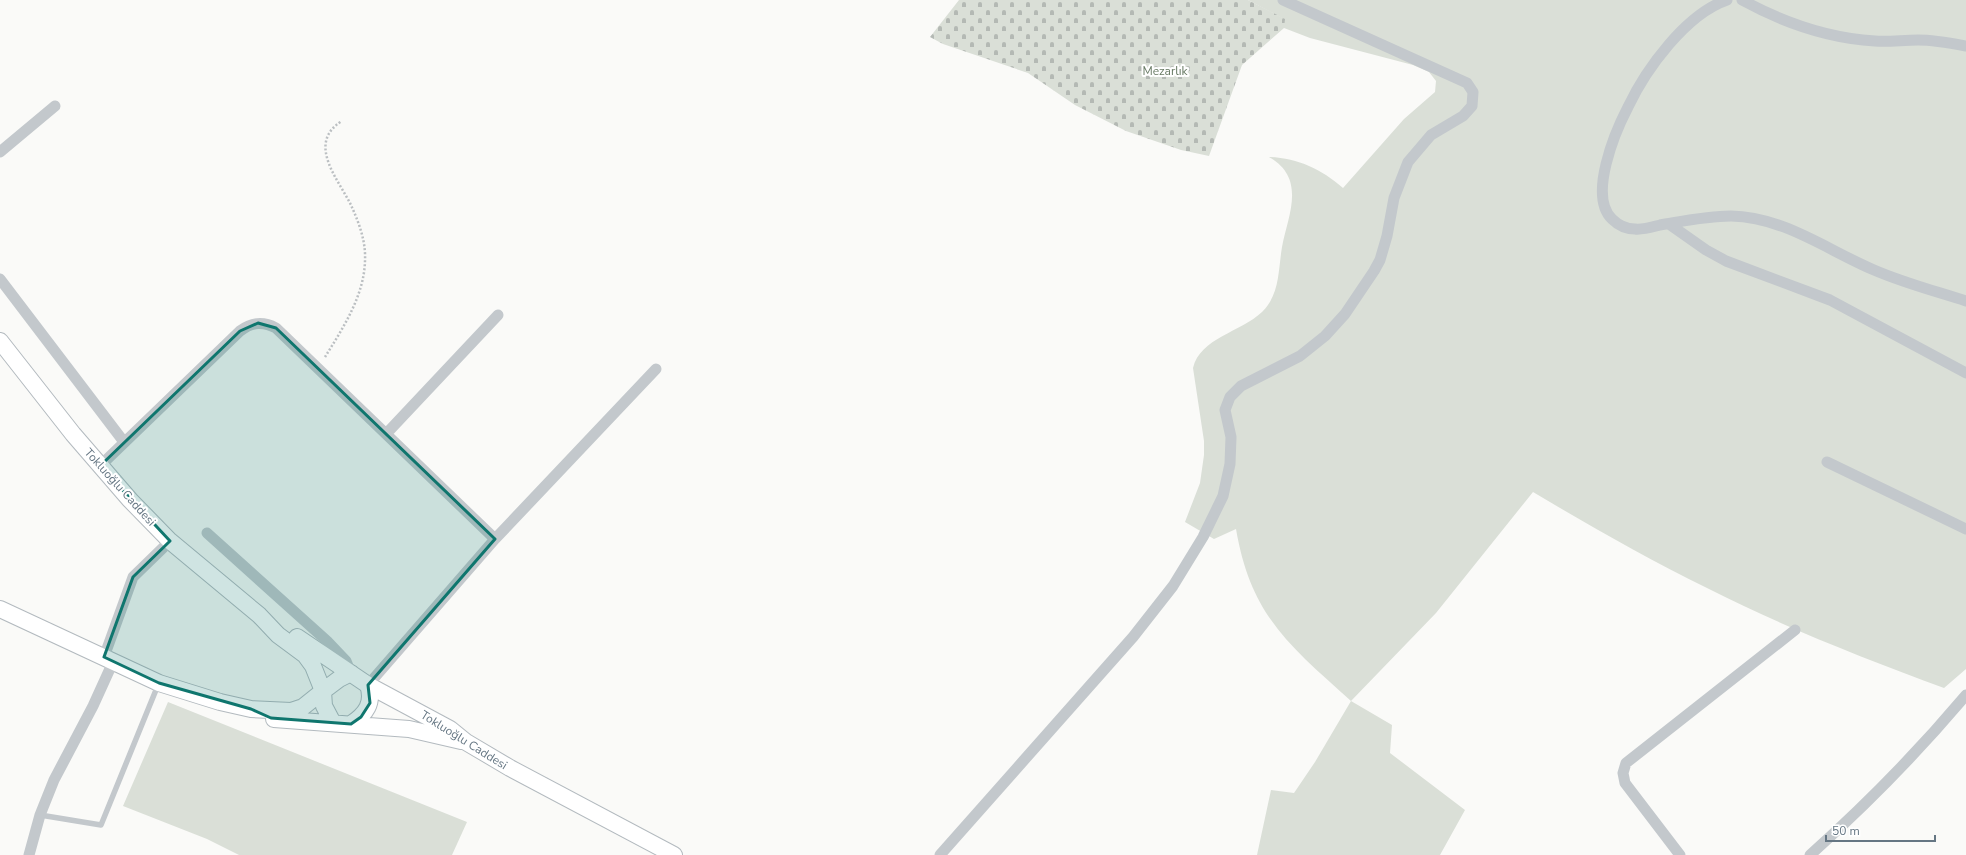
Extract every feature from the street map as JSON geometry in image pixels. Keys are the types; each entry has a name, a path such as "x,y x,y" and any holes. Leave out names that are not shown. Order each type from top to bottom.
{"street":[{"path":"940,855 1133,637 1172,586 1203,537 1223,496 1230,464 1231,437 1226,410 1230,397 1241,386 1300,356 1336,324 1367,282 1380,260 1388,236 1394,198 1408,162 1431,135 1463,116 1472,106 1473,92 1467,84 1283,0"},
{"path":"1726,0 1701,14 1669,44 1655,61 1631,99 1608,154 1602,200 1604,208 1610,218 1622,226 1637,229 1703,218 1731,216 1774,223 1809,237 1874,270 1926,289 1966,301"},
{"path":"1742,0 1762,11 1797,26 1836,36 1876,41 1918,40 1966,46"},
{"path":"0,152 55,106"},
{"path":"1669,224 1700,246 1726,261 1830,300 1966,373"},
{"path":"0,280 124,442"},
{"path":"386,434 498,315"},
{"path":"100,466 240,331 251,324 264,323 276,328 495,539"},
{"name":"Tokluoğlu Caddesi","path":"3,349 100,466 170,541 259,615 278,635 310,661 323,691"},
{"path":"351,724 361,717 368,708 371,698 368,685 495,539 656,369"},
{"path":"1827,462 1966,529"},
{"path":"207,533 327,641 346,661 350,673 339,679 297,709 269,711 251,709"},
{"path":"29,855 40,815 54,780 93,706 109,659 133,577 170,541"},
{"path":"0,609 159,683 251,709 271,718 298,722 333,722 409,729 466,742"},
{"name":"Tokluoğlu Caddesi","path":"259,615 284,628 368,685 450,729 466,742 510,768 674,855"},
{"path":"1680,855 1625,783 1623,773 1626,763 1796,630"},
{"path":"323,691 324,706 333,722"},
{"path":"1810,855 1874,796 1905,764 1966,695"}],"lane":[{"path":"40,815 101,825 159,683"}],"path":[{"path":"318,368 341,330 358,296 365,272 365,249 360,228 330,167 325,151 326,138 330,131 342,121"}],"highlighted area":[{"path":"258,323 276,328 495,539 368,685 370,703 361,717 351,724 271,718 251,709 159,683 104,657 133,577 170,541 100,466 240,331"}],"green space":[{"name":"Mezarlık","path":"959,0 1248,0 1285,19 1284,28 1242,65 1209,156 1181,150 1126,131 1075,105 1028,73 943,44 930,37"},
{"path":"1248,0 1966,0 1966,669 1944,688 1824,641 1765,616 1663,566 1533,492 1436,613 1351,701 1309,663 1276,627 1263,607 1252,585 1243,559 1236,529 1214,539 1185,522 1200,483 1204,455 1204,441 1193,368 1197,358 1212,342 1253,319 1262,312 1268,305 1275,290 1292,198 1288,176 1281,166 1269,157 1299,162 1309,166 1326,175 1343,188 1404,119 1435,92 1436,81 1429,72 1413,65 1310,38 1284,28 1284,19"},
{"path":"1351,701 1392,725 1390,753 1465,810 1440,855 1257,855 1271,790 1294,793 1315,762"},
{"path":"168,702 467,822 452,855 239,855 207,839 123,806"}]}
